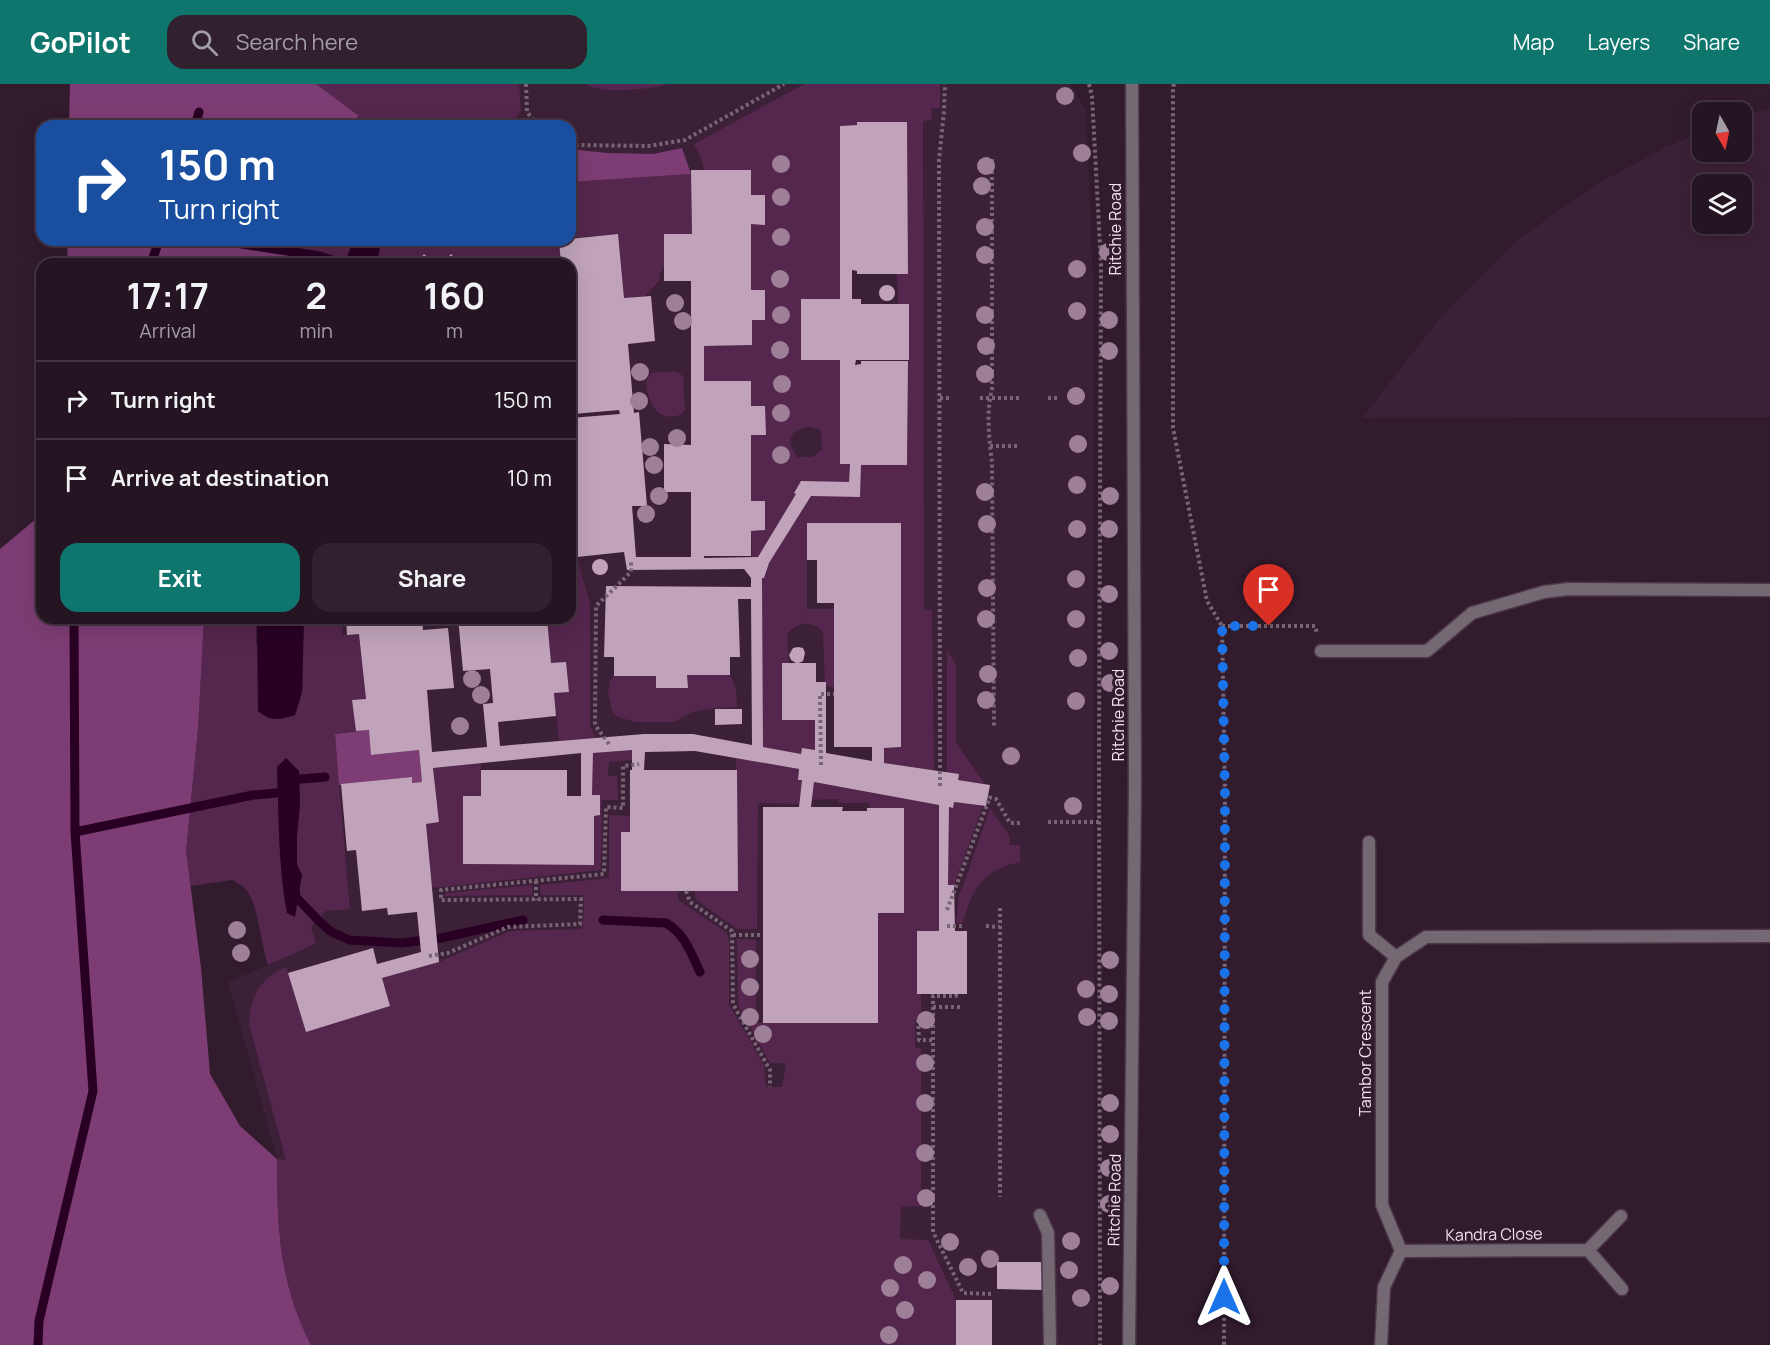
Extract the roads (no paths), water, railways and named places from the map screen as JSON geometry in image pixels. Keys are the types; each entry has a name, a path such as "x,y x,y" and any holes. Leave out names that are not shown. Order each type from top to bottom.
{"street":[{"name":"Ritchie Road","path":"1130,1345 1135,784 1132,84"},
{"path":"1321,651 1427,651 1472,613 1544,592 1568,589 1770,590"},
{"path":"1369,842 1369,935 1396,957"},
{"name":"Tambor Crescent","path":"1401,1251 1382,1205 1382,982 1396,957 1426,937 1770,936"},
{"path":"1040,1215 1048,1233 1050,1345"},
{"path":"1621,1216 1588,1250 1622,1289"},
{"name":"Kandra Close","path":"1401,1251 1588,1250"},
{"path":"1382,1345 1384,1287 1401,1251"}],"waterway":[{"path":"197,120 199,112"},
{"path":"153,258 157,246"},
{"path":"254,246 326,258"},
{"path":"38,1345 39,1321 93,1091 75,832 74,624"},
{"path":"289,780 325,777"},
{"path":"75,832 253,795 287,792"},
{"path":"295,890 296,897 318,920 330,931 349,940 402,943 441,938 523,920"},
{"path":"603,920 666,923 683,938 700,972"}]}
